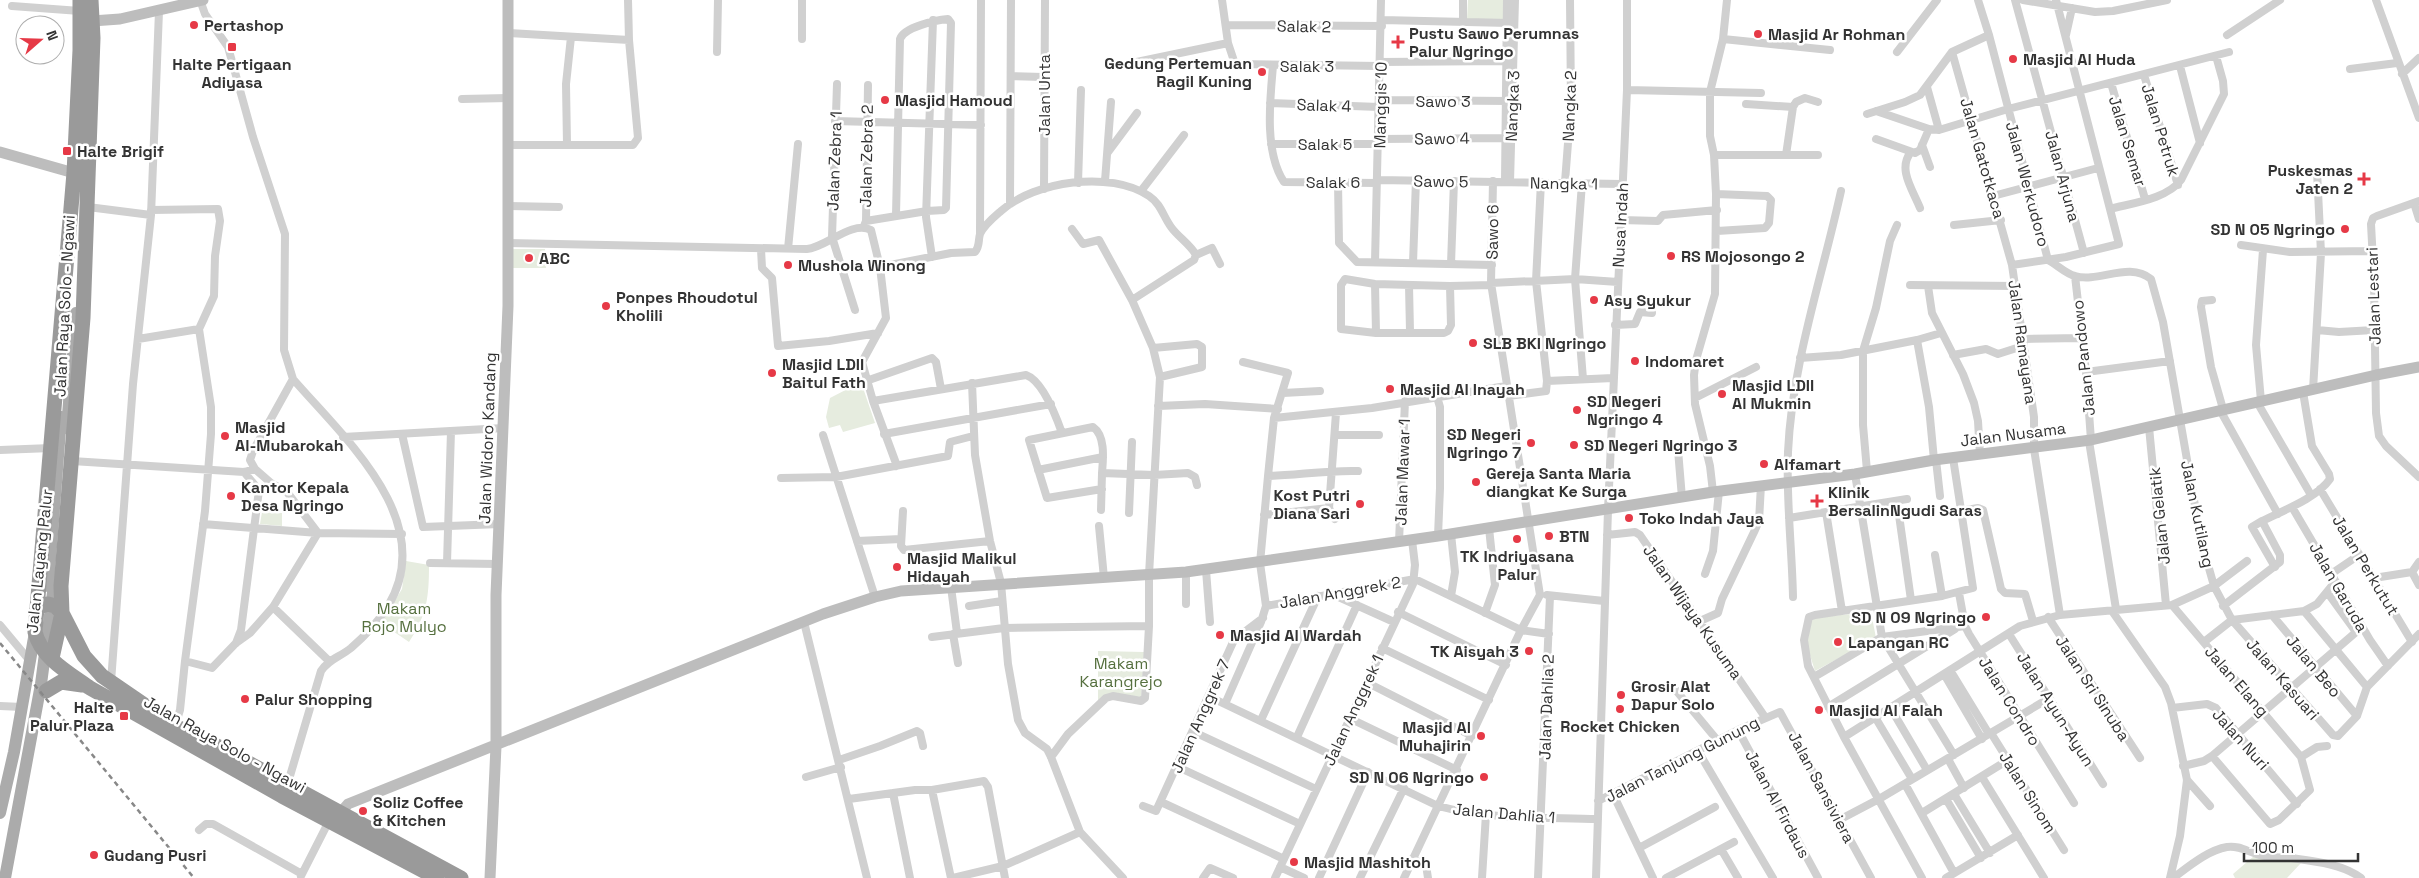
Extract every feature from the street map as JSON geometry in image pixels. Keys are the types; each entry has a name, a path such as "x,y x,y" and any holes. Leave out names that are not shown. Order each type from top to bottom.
{"highway":[{"name":"Jalan Raya Solo - Ngawi","path":"91,0 95,21 88,207 72,461 60,586 62,613 84,656 111,684 175,726 220,746 284,791"},
{"name":"Jalan Raya Solo - Ngawi","path":"80,5 80,50 74,173 62,296 35,632 41,649 90,688 284,791 462,878"},
{"path":"40,583 44,588 51,590 60,586"},
{"path":"38,607 51,604 62,613 52,658"},
{"path":"46,690 54,684 65,681 90,688"},
{"name":"Jalan Raya Solo - Ngawi","path":"335,816 434,877"}],"main road":[{"name":"Jalan Layang Palur","path":"5,878 36,713 52,610 72,319 72,273 68,245"},
{"name":"Jalan Layang Palur","path":"0,862 42,636 50,570 72,319 81,259 86,246"},
{"path":"0,813 5,769 14,752 35,632"},
{"path":"10,878 52,658"},
{"path":"14,752 21,748 28,749 34,756"}],"street":[{"path":"98,0 95,21 120,19 201,0 205,14 228,48 253,137 285,234 284,350 293,379 381,485 396,515 402,534 402,562 398,585 388,605 374,625 349,650 329,661 321,671 284,791"},
{"name":"Jalan Widoro Kandang","path":"490,878 496,746 498,564 508,306 510,206 508,0"},
{"path":"509,145 633,146 638,138 629,40 628,0"},
{"path":"717,52 718,0"},
{"path":"802,0 802,39"},
{"path":"880,267 932,257 975,252 978,248 980,234 981,0"},
{"path":"1010,204 1011,0"},
{"name":"Jalan Unta","path":"1044,189 1043,77 1045,0"},
{"path":"1127,64 1228,43 1222,0"},
{"name":"Manggis 10","path":"1375,262 1382,23 1381,0"},
{"path":"1463,0 1463,23"},
{"path":"1507,0 1506,61 1509,100 1507,181"},
{"name":"Nangka 3","path":"1509,100 1515,0"},
{"name":"Nangka 2","path":"1565,182 1570,104 1570,0"},
{"name":"Nusa Indah","path":"1596,878 1604,601 1627,90 1627,0"},
{"path":"1705,574 1713,551 1716,492 1695,398 1696,360 1710,316 1714,294 1717,231 1714,155 1710,136 1710,92 1723,39 1728,0"},
{"path":"1897,52 1937,0"},
{"name":"Jalan Arjuna","path":"2016,0 2084,253"},
{"path":"2023,0 2056,2 2072,8 2107,12 2167,0"},
{"path":"2227,35 2280,0"},
{"path":"2376,0 2419,118"},
{"name":"Jalan Werkudoro","path":"1977,1 1989,35 2048,260"},
{"path":"2012,265 2118,246 2119,242 2098,168 2056,2"},
{"path":"12,6 80,5"},
{"path":"2066,36 2072,8"},
{"path":"111,684 126,464 151,212 158,11"},
{"path":"508,243 813,249 832,237 864,224 896,215 944,210 947,205 951,23 948,19 933,20 901,35 896,215"},
{"path":"932,257 927,225 927,211 933,20"},
{"name":"Salak 2","path":"1226,25 1515,23"},
{"path":"509,33 629,40"},
{"path":"1867,114 1905,102 1920,95 1952,52 1989,35"},
{"path":"567,145 566,84 571,37"},
{"path":"1723,39 1830,50"},
{"name":"Salak 3","path":"1228,43 1235,64 1272,66 1506,61"},
{"name":"Jalan Gatotkaca","path":"1952,52 1973,119 2012,265"},
{"path":"1876,111 1928,130 1939,130 2008,109 2229,52"},
{"path":"2110,209 2164,193 2178,185 2224,94 2223,81 2216,56"},
{"path":"2402,74 2419,58"},
{"path":"2350,69 2398,63"},
{"path":"1271,144 1270,103 1272,66"},
{"path":"2180,66 2200,143"},
{"name":"Jalan Petruk","path":"2144,75 2178,185"},
{"path":"1012,76 1043,77"},
{"name":"Jalan Semar","path":"2111,83 2145,199"},
{"name":"Jalan Zebra 1","path":"837,84 832,237 855,310"},
{"name":"Jalan Zebra 2","path":"864,224 868,85"},
{"path":"1927,87 1939,130"},
{"path":"1078,183 1081,90"},
{"path":"1627,90 1761,93"},
{"path":"462,99 508,98"},
{"path":"1786,155 1792,107 1796,102 1805,98 1818,102"},
{"name":"Sawo 3","path":"1379,104 1509,100"},
{"path":"1105,181 1111,102"},
{"name":"Salak 4","path":"1270,103 1379,104"},
{"path":"1746,104 1792,107"},
{"path":"1108,152 1137,112"},
{"path":"835,121 980,125"},
{"path":"1876,140 1911,152 1918,152 1928,130"},
{"path":"1141,191 1184,135"},
{"name":"Sawo 4","path":"1379,141 1508,137"},
{"name":"Salak 5","path":"1271,144 1379,141"},
{"path":"788,249 798,144"},
{"name":"Salak 6","path":"1271,144 1284,182 1377,181"},
{"path":"1922,145 1930,167"},
{"path":"0,152 74,173"},
{"path":"1911,152 1905,160 1904,166 1920,208"},
{"path":"1714,155 1818,155"},
{"path":"1993,196 2098,168"},
{"path":"2275,567 2252,527 2311,495 2328,482 2330,476 2313,449 2308,391 2317,330 2321,253 2317,171"},
{"path":"1413,263 1416,180"},
{"path":"980,234 991,220 1010,204 1044,189 1078,183 1105,181 1124,184 1141,191 1159,204 1170,225 1196,255"},
{"name":"Sawo 5","path":"1377,181 1507,181"},
{"path":"1451,264 1454,181"},
{"name":"Sawo 6","path":"1493,181 1492,284 1506,386 1530,521 1540,595"},
{"name":"Nangka 1","path":"1507,181 1622,184"},
{"path":"1338,182 1339,243 1357,262 1492,265"},
{"path":"1508,396 1546,391 1547,381 1536,282 1541,182"},
{"path":"1582,183 1575,279 1583,379"},
{"path":"1793,597 1788,482 1791,424 1800,358 1841,191"},
{"path":"1716,194 1765,196 1771,200 1769,223 1765,228 1717,231"},
{"path":"2417,202 2419,219"},
{"name":"Jalan Lestari","path":"2417,202 2373,218 2373,251 2376,413 2379,436 2386,446 2419,477"},
{"path":"510,206 559,207"},
{"path":"88,207 151,212 218,209 220,221 216,244 214,296 199,329 211,407 209,469 180,710 175,726"},
{"path":"1621,220 1658,221 1663,215 1716,210"},
{"path":"1954,225 2001,220"},
{"path":"864,224 871,230 874,237 886,314 862,362 884,434 898,466"},
{"path":"1897,226 1890,240 1876,308 1863,350 1861,506 1882,637 1916,692 1951,757 1964,788"},
{"path":"1051,757 1068,734 1108,697 1144,700 1160,377 1154,348 1132,300 1099,240 1083,244 1072,229"},
{"path":"2241,245 2263,250 2321,253 2373,251"},
{"path":"1132,300 1194,260 1196,255 1212,248 1220,264"},
{"path":"761,249 762,268 772,278 778,346 829,341 878,333"},
{"path":"2263,250 2256,345 2259,401 2311,495"},
{"path":"2048,260 2075,276"},
{"name":"Jalan Ramayana","path":"2012,265 2034,417 2034,449"},
{"name":"Jalan Kutilang","path":"2075,276 2130,272 2148,276 2157,298 2170,361 2201,540 2214,586 2232,620"},
{"name":"Jalan Pandowo","path":"2075,276 2086,372 2090,441"},
{"path":"1450,286 1451,325 1448,331 1437,334 1410,332 1376,333 1345,331 1341,329 1341,285 1344,280 1409,286 1450,286 1575,279 1618,282"},
{"path":"1375,284 1376,333"},
{"path":"1910,285 2016,286"},
{"path":"1409,286 1410,332"},
{"path":"1928,286 1932,313 1965,378 1974,403 1978,421 1980,455"},
{"path":"2212,300 2202,301 2201,307 2222,410 2278,514"},
{"path":"1616,325 1636,324 1640,312 1652,313"},
{"path":"138,339 199,329"},
{"path":"2317,330 2339,332 2374,330"},
{"path":"1800,358 1822,358 1917,340 1941,333"},
{"path":"1953,355 1986,349 1998,354 2023,343 2082,338"},
{"path":"1917,340 1929,407 1940,496"},
{"path":"1154,348 1200,344 1202,348 1202,367 1160,377"},
{"path":"865,376 932,358 936,362 941,390"},
{"path":"2086,372 2170,361"},
{"path":"1225,704 1263,618 1266,606 1260,563 1264,515 1274,418 1288,376 1286,371 1243,362"},
{"path":"1695,398 1756,367"},
{"name":"Jalan Nusama","path":"335,816 348,804 823,614 875,597 901,591 1206,570 1935,460 2090,441 2259,401 2419,367"},
{"path":"873,402 972,383 1026,375 1031,378 1051,404 1062,433"},
{"path":"1547,381 1614,378"},
{"path":"293,379 250,460 256,469 271,483 287,492 318,533"},
{"path":"972,383 973,436 990,541 1001,583 1008,664 1020,726 1025,733 1047,749 1080,832 1123,878"},
{"path":"1274,418 1336,413 1506,386"},
{"path":"1282,393 1320,391"},
{"path":"1438,396 1440,407 1438,536"},
{"name":"Jalan Mawar 1","path":"1398,542 1405,401"},
{"path":"884,434 1051,404"},
{"path":"1158,406 1205,404 1278,410"},
{"path":"1335,519 1329,508 1336,435 1336,413"},
{"name":"Jalan Gelatik","path":"2149,427 2169,605"},
{"path":"343,437 504,428"},
{"path":"1101,510 1102,488 1102,474 1103,457 1101,441 1095,428 1029,440 1048,498 1102,488"},
{"path":"447,564 451,431"},
{"path":"402,434 423,527 448,524 500,524"},
{"path":"823,435 875,597"},
{"path":"1336,435 1379,435"},
{"path":"781,478 836,477 948,456 950,453 950,442 973,436"},
{"path":"2090,441 2114,610 2165,687 2172,708 2186,780 2179,843 2172,878"},
{"path":"1129,513 1132,442"},
{"path":"0,450 51,448"},
{"path":"2034,449 2060,615"},
{"path":"1678,450 1682,498"},
{"path":"1038,470 1103,457"},
{"path":"1922,878 1828,707 1808,666 1804,648 1807,622 1809,617 1815,614 1942,596 1973,588 1953,458"},
{"path":"72,461 244,472 256,469"},
{"path":"1268,476 1306,475 1314,471 1358,471"},
{"path":"236,643 241,630 259,490 244,472"},
{"path":"1102,474 1154,475 1188,473 1195,477 1197,485"},
{"path":"1700,621 1718,613 1759,521 1761,486"},
{"name":"Jalan Perkutut","path":"2320,488 2412,642"},
{"path":"1789,518 1907,499"},
{"path":"1897,501 1911,600"},
{"name":"Jalan Garuda","path":"2292,507 2333,578 2359,629 2388,666"},
{"path":"1264,515 1329,508"},
{"path":"1961,511 1978,508 1983,510 2001,589 2005,593 2026,594 2033,621"},
{"path":"903,511 901,546 908,550 990,541"},
{"path":"1826,512 1842,611"},
{"path":"2223,606 2280,562 2280,555 2262,521"},
{"path":"203,524 318,533 402,534"},
{"path":"1099,526 1104,578"},
{"path":"1485,613 1495,586 1489,528"},
{"path":"185,661 212,668 236,643 250,633 273,607 318,533"},
{"name":"Jalan Wijaya Kusuma","path":"1607,535 1638,533 1765,717"},
{"path":"1450,596 1455,572 1451,534"},
{"path":"857,540 901,539"},
{"name":"Jalan Anggrek 1","path":"1275,878 1414,579 1412,540"},
{"path":"1935,555 1942,596"},
{"path":"2204,642 2232,620 2304,611 2317,604 2327,592 2333,578 2360,555"},
{"path":"1844,737 1979,651 2033,621 2060,615 2169,605 2214,586 2247,561"},
{"path":"2374,578 2412,572 2419,562"},
{"path":"430,563 498,564"},
{"path":"1206,570 1210,622"},
{"path":"1186,572 1186,604"},
{"path":"2412,572 2419,585"},
{"path":"1414,579 1521,630 1549,634"},
{"name":"Jalan Anggrek 2","path":"1266,606 1414,579"},
{"path":"951,587 958,663"},
{"name":"Jalan Condro","path":"1959,592 1965,626 2074,803"},
{"path":"2183,766 2204,761 2212,756 2359,629 2327,592"},
{"path":"1332,594 1394,622"},
{"path":"1404,878 1457,770 1521,630 1540,595 1604,601"},
{"path":"1261,720 1318,596"},
{"name":"Jalan Dahlia 2","path":"1538,878 1550,596"},
{"path":"969,606 1002,601"},
{"path":"1297,738 1357,605"},
{"name":"Jalan Elang","path":"2169,605 2204,642 2301,757"},
{"path":"273,607 329,661"},
{"path":"2304,611 2366,687"},
{"path":"1398,612 1506,665"},
{"name":"Jalan Beo","path":"2272,615 2314,668 2357,716"},
{"name":"Jalan Anggrek 7","path":"1161,802 1210,697 1234,640 1263,618"},
{"name":"Jalan Sri Sinuba","path":"2048,618 2140,758"},
{"name":"Jalan Kasuari","path":"2232,620 2335,736 2342,733 2357,716"},
{"path":"804,622 867,878"},
{"path":"0,625 30,661"},
{"path":"932,637 1004,628 1149,626"},
{"path":"1814,677 1882,637 1965,626"},
{"path":"1828,707 1956,628"},
{"name":"Jalan Ayun-Ayun","path":"2009,634 2103,784"},
{"path":"2357,716 2366,687 2419,634"},
{"path":"1382,648 1489,700"},
{"name":"Jalan Sinom","path":"1947,672 1988,735 2008,760 2064,850"},
{"path":"1366,682 1472,736"},
{"path":"1674,688 1718,741"},
{"name":"Jalan Dahlia 1","path":"1210,697 1404,788 1438,806 1460,812 1598,819"},
{"path":"1839,820 1879,799 2048,699"},
{"name":"Jalan Nuri","path":"2172,708 2211,705 2238,733 2297,804"},
{"path":"0,706 22,708"},
{"path":"1890,707 1928,770"},
{"name":"Jalan Sansiviera","path":"1765,717 1776,712 1784,714 1871,878"},
{"name":"Jalan Tanjung Gunung","path":"1598,801 1765,717"},
{"path":"1876,717 1909,781 1922,813 1954,873"},
{"path":"1349,718 1457,770"},
{"name":"Jalan Al Firdaus","path":"1738,730 1818,878"},
{"path":"806,777 917,731 920,733 923,746"},
{"path":"1194,732 1316,789"},
{"path":"2212,756 2267,821 2272,824 2297,804 2310,790 2301,757 2317,747 2327,746"},
{"path":"1698,751 1774,878"},
{"path":"1922,813 2008,760"},
{"path":"1178,766 1300,824"},
{"path":"1319,878 1368,772"},
{"path":"1982,776 2044,878"},
{"path":"2186,780 2210,806"},
{"path":"849,799 893,792 932,790 986,782 1005,878"},
{"path":"1360,878 1404,788"},
{"path":"932,790 952,878 1003,866 1080,832"},
{"path":"893,792 910,878"},
{"path":"1613,794 1653,878"},
{"path":"1954,794 1990,852"},
{"path":"1946,799 1981,858"},
{"path":"1143,806 1156,812 1161,802 1282,863 1304,878"},
{"path":"1640,848 1715,807"},
{"path":"1482,878 1486,814"},
{"path":"199,830 206,824 213,824 301,876 335,816"},
{"path":"1946,878 2018,835"},
{"path":"1666,878 1734,842"},
{"path":"2172,878 2210,854 2222,848 2235,846 2260,855 2328,865 2347,870 2361,878"},
{"path":"1721,849 1738,878"},
{"path":"1412,859 1426,865 1428,878"},
{"path":"1203,878 1208,869 1211,868 1231,877"}],"green space":[{"path":"1468,0 1504,0 1503,19 1467,19"},
{"name":"ABC","path":"513,249 545,249 546,268 513,268"},
{"path":"861,382 875,423 843,432 840,425 829,428 826,417 830,398"},
{"path":"262,512 282,513 282,526 260,524"},
{"name":"Makam Rojo Mulyo","path":"406,561 429,565 426,605 420,623 409,642 381,623 402,589"},
{"name":"Lapangan RC","path":"1871,612 1876,638 1815,671 1807,646 1811,618"},
{"name":"Makam Karangrejo","path":"1098,651 1144,652 1141,698 1116,694 1098,702"},
{"path":"2254,856 2301,863 2287,878 2235,878 2233,874"}],"railway":[{"path":"0,643 194,878"}],"place":[{"name":"Pertashop","path":"194,25"},
{"name":"Masjid Ar Rohman","path":"1758,34"},
{"name":"Pustu Sawo Perumnas Palur Ngringo","path":"1398,42"},
{"name":"Halte Pertigaan Adiyasa","path":"232,47"},
{"name":"Masjid Al Huda","path":"2013,59"},
{"name":"Gedung Pertemuan Ragil Kuning","path":"1262,72"},
{"name":"Masjid Hamoud","path":"885,100"},
{"name":"Halte Brigif","path":"67,151"},
{"name":"Puskesmas Jaten 2","path":"2364,179"},
{"name":"SD N 05 Ngringo","path":"2345,229"},
{"name":"RS Mojosongo 2","path":"1671,256"},
{"name":"ABC","path":"529,258"},
{"name":"Mushola Winong","path":"788,265"},
{"name":"Asy Syukur","path":"1594,300"},
{"name":"Ponpes Rhoudotul Kholili","path":"606,306"},
{"name":"SLB BKI Ngringo","path":"1473,343"},
{"name":"Indomaret","path":"1635,361"},
{"name":"Masjid LDII Baitul Fath","path":"772,373"},
{"name":"Masjid Al Inayah","path":"1390,389"},
{"name":"Masjid LDII Al Mukmin","path":"1722,394"},
{"name":"SD Negeri Ngringo 4","path":"1577,410"},
{"name":"Masjid Al-Mubarokah","path":"225,436"},
{"name":"SD Negeri Ngringo 7","path":"1531,443"},
{"name":"SD Negeri Ngringo 3","path":"1574,445"},
{"name":"Alfamart","path":"1764,464"},
{"name":"Gereja Santa Maria diangkat Ke Surga","path":"1476,482"},
{"name":"Kantor Kepala Desa Ngringo","path":"231,496"},
{"name":"Klinik BersalinNgudi Saras","path":"1817,501"},
{"name":"Kost Putri Diana Sari","path":"1360,504"},
{"name":"Toko Indah Jaya","path":"1629,518"},
{"name":"BTN","path":"1549,536"},
{"name":"TK Indriyasana Palur","path":"1517,539"},
{"name":"Masjid Malikul Hidayah","path":"897,567"},
{"name":"SD N 09 Ngringo","path":"1986,617"},
{"name":"Masjid Al Wardah","path":"1220,635"},
{"name":"Lapangan RC","path":"1838,642"},
{"name":"TK Aisyah 3","path":"1529,651"},
{"name":"Grosir Alat Dapur Solo","path":"1621,695"},
{"name":"Palur Shopping","path":"245,699"},
{"name":"Rocket Chicken","path":"1620,709"},
{"name":"Masjid Al Falah","path":"1819,710"},
{"name":"Halte Palur Plaza","path":"124,716"},
{"name":"Masjid Al Muhajirin","path":"1481,736"},
{"name":"SD N 06 Ngringo","path":"1484,777"},
{"name":"Soliz Coffee & Kitchen","path":"363,811"},
{"name":"Gudang Pusri","path":"94,855"},
{"name":"Masjid Mashitoh","path":"1294,862"}]}
